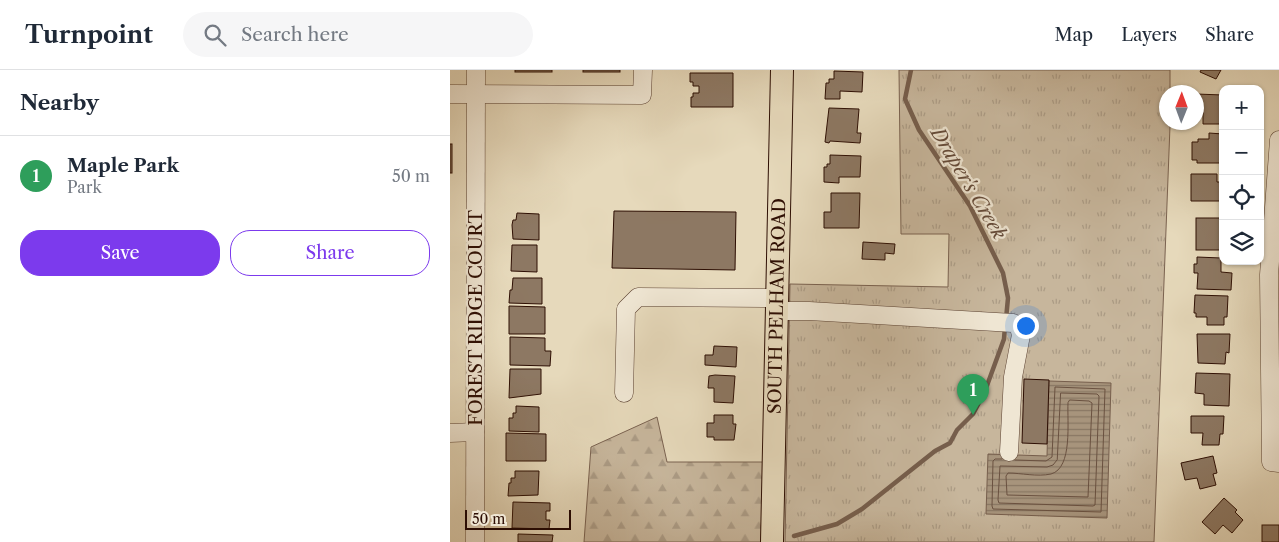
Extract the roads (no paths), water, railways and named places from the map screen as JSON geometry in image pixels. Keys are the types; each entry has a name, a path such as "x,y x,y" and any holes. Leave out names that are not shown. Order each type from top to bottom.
{"main road":[{"name":"SOUTH PELHAM ROAD","path":"772,542 782,70"}],"street":[{"name":"FOREST RIDGE COURT","path":"475,542 476,70"},
{"path":"450,94 642,95 643,70"},
{"path":"1279,140 1269,275 1271,462 1279,463"},
{"path":"624,393 626,309 638,297 777,305 809,311 992,320 1013,323 1019,327 1021,336 1013,377 1016,402 1015,430 1009,452"},
{"path":"450,433 475,432"}],"water":[{"path":"1049,381 1111,383 1107,518 986,514 988,454 1047,456"}],"waterway":[{"name":"Draper's Creek","path":"911,70 905,99 919,130 970,206 1003,273 1008,298 1006,319"},
{"name":"Draper's Creek","path":"794,536 837,524 862,509 935,451 950,443 957,430 973,414 985,391 1004,339 1005,326"}],"place":[{"name":"Maple Park","path":"973,415"}]}
